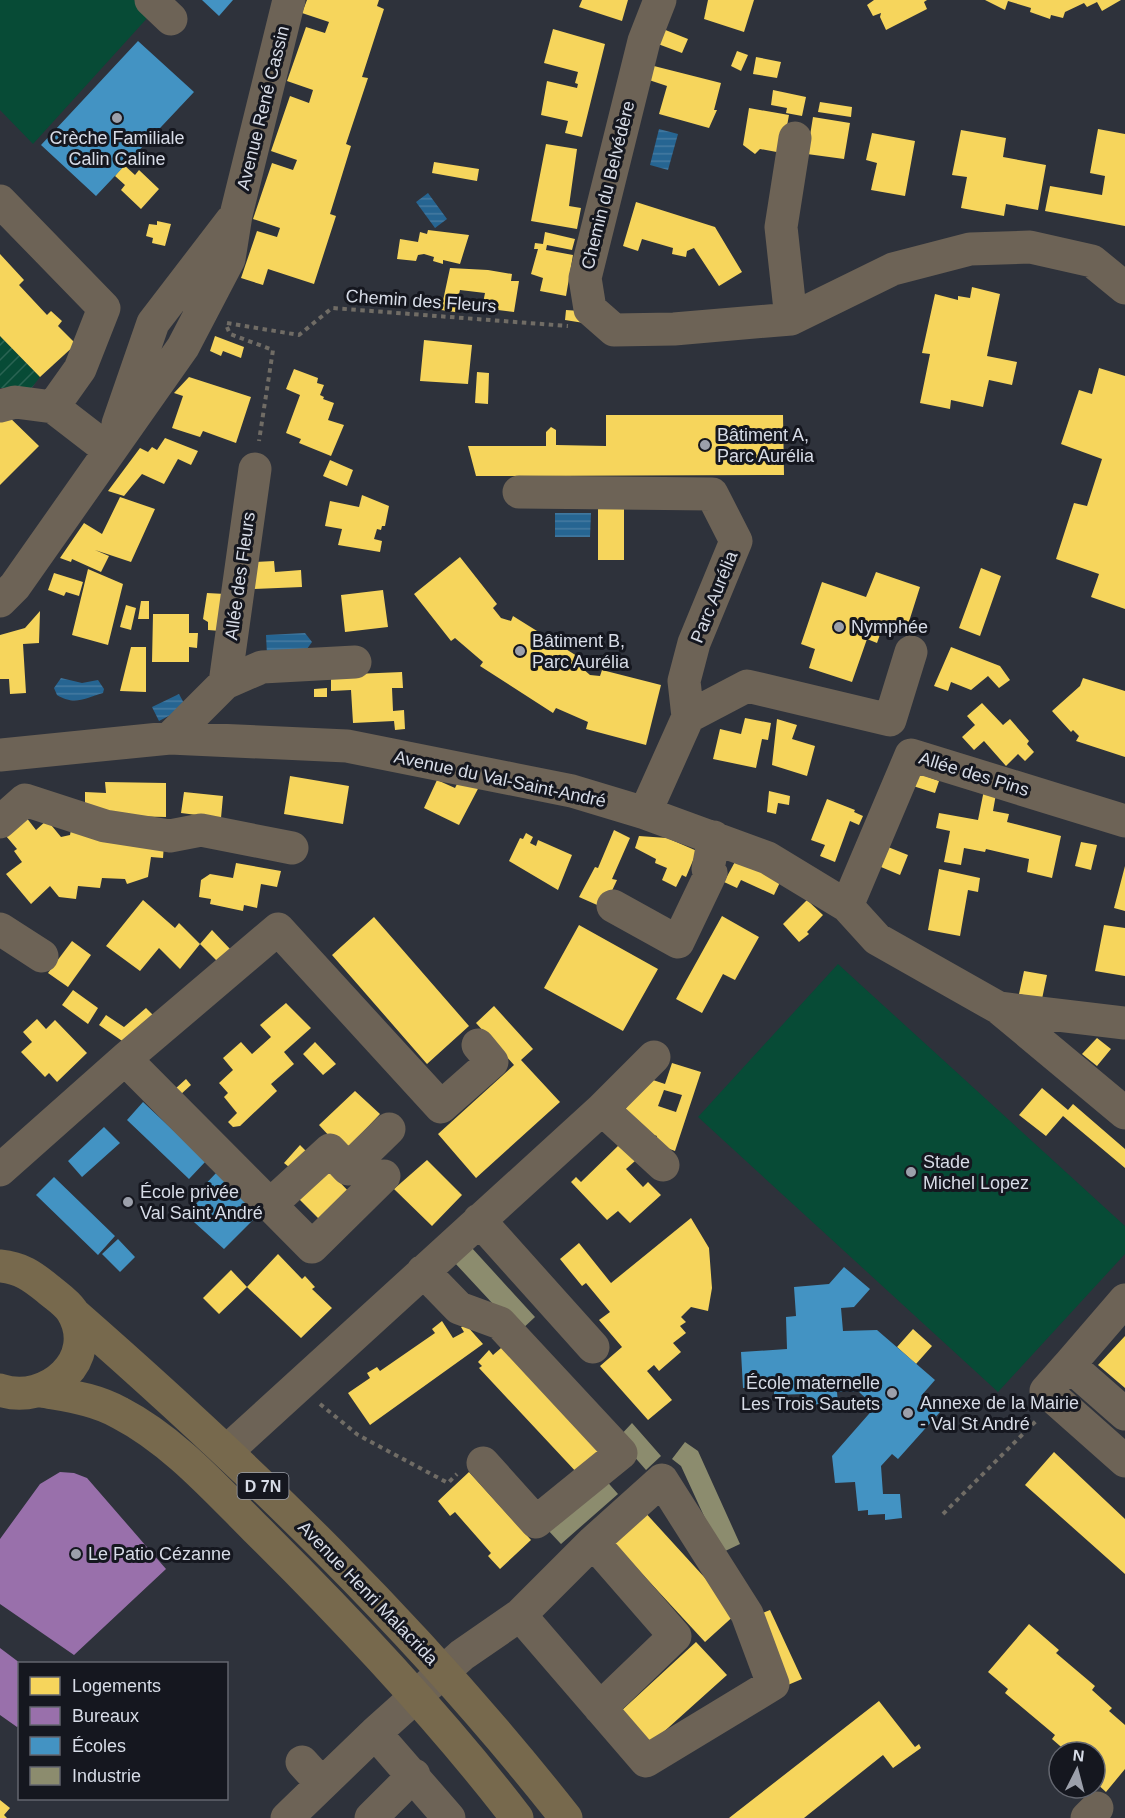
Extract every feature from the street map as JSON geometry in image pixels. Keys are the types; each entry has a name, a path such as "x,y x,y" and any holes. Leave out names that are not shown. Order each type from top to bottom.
{"main road":[{"name":"Avenue Henri Malacrida","path":"6,1260 34,1277 227,1451 320,1542 443,1671 566,1818"},
{"path":"17,1396 59,1381 72,1365 78,1350 78,1330 73,1313"},
{"name":"Avenue Henri Malacrida","path":"17,1396 99,1403 151,1432 214,1487 304,1576 414,1696 518,1818"}],"street":[{"name":"Avenue René Cassin","path":"0,601 15,586 183,347 214,317 229,259 236,215 289,0"},
{"name":"Chemin du Belvédère","path":"615,330 590,309 585,279 644,41 660,0"},
{"path":"791,319 781,227 795,138"},
{"path":"0,201 104,308 80,369 53,407"},
{"name":"Avenue René Cassin","path":"110,451 153,323 236,215"},
{"path":"615,330 674,329 791,319 893,269 970,249 1030,247 1092,261 1125,288"},
{"path":"0,406 15,402 53,407 110,451"},
{"name":"Allée des Fleurs","path":"225,683 255,469"},
{"name":"Parc Aurélia","path":"519,492 712,494 736,541 694,643 684,681 688,717"},
{"path":"645,813 688,717 747,686 890,720 911,652"},
{"path":"170,738 225,683 262,667 355,663"},
{"name":"Avenue du Val-Saint-André","path":"0,755 170,738 347,746 572,791 645,813 768,858 847,906 877,939 999,1008 1125,1113"},
{"name":"Allée des Pins","path":"847,906 911,755 1125,821"},
{"path":"0,822 25,800 105,826 170,836 201,830 292,848"},
{"path":"613,906 678,942 711,873 708,869 714,837"},
{"path":"0,929 42,956"},
{"path":"0,1170 125,1059 278,929 441,1107 492,1062 478,1045"},
{"path":"999,1008 1125,1023"},
{"path":"227,1451 602,1108 654,1057"},
{"path":"125,1059 312,1247 384,1176"},
{"path":"602,1108 663,1165"},
{"path":"270,1205 330,1150 348,1169 389,1129"},
{"path":"479,1220 593,1347"},
{"path":"423,1271 459,1308 500,1323 621,1453 536,1522 473,1466"},
{"path":"1125,1300 1046,1391 1125,1461"},
{"path":"1069,1365 1125,1414"},
{"path":"288,1818 312,1773 375,1733 443,1671 520,1615 593,1542 662,1480 747,1614 773,1684 646,1761 520,1615"},
{"path":"593,1542 675,1636 600,1708"},
{"path":"375,1733 414,1775 449,1818"},
{"path":"371,1818 414,1775"}],"path":[{"name":"Chemin des Fleurs","path":"214,317 299,335 332,308 615,330"},
{"path":"214,317 230,334 273,350 255,469"},
{"path":"313,1398 358,1435 448,1483 473,1466"},
{"path":"943,1514 1044,1413"}],"green space":[{"path":"0,0 134,0 150,15 33,144 0,110"},
{"path":"0,336 40,377 30,390 0,388"},
{"name":"Stade Michel Lopez","path":"838,964 1125,1226 1125,1254 998,1392 698,1117"}],"water":[{"path":"659,129 678,134 668,170 650,165"},
{"path":"428,193 447,219 435,228 416,202"},
{"path":"555,513 591,513 590,537 555,537"},
{"path":"305,633 312,642 307,649 267,655 266,635"},
{"path":"61,678 82,683 98,680 104,689 103,693 75,701 63,698 57,695 54,688"},
{"path":"179,694 186,707 159,721 152,707"}],"building: Logements":[{"path":"307,0 379,0 377,6 384,9 362,77 368,78 346,144 351,146 330,214 336,216 314,284 268,269 263,285 241,278 257,231 277,237 280,228 253,219 272,163 293,170 297,160 271,151 290,96 309,103 313,90 287,81 306,27 325,33 329,22 302,13"},
{"path":"582,0 628,0 622,21 579,7"},
{"path":"708,0 754,0 744,32 704,19"},
{"path":"874,0 927,0 924,2 927,9 886,30 880,17 881,13 873,16 867,5"},
{"path":"985,0 1121,0 1102,11 1097,2 1087,7 1084,3 1065,12 1063,18 1051,15 1050,19 1030,12 1031,8 1008,1 1005,10"},
{"path":"553,29 605,44 582,137 565,133 568,121 541,115 547,81 577,88 578,84 575,83 578,72 544,63"},
{"path":"663,29 688,39 682,53 658,44"},
{"path":"737,51 748,55 741,71 731,66"},
{"path":"756,57 781,62 777,78 753,74"},
{"path":"650,65 721,83 714,110 717,110 709,128 659,114 667,86 646,79"},
{"path":"773,90 806,97 802,116 786,113 787,108 771,105"},
{"path":"820,102 852,107 851,117 818,112"},
{"path":"749,108 789,115 782,153 760,149 755,154 743,145"},
{"path":"813,117 850,123 844,159 807,154"},
{"path":"1098,129 1125,134 1125,226 1045,211 1050,186 1102,195 1105,176 1090,173"},
{"path":"961,130 1006,138 1003,157 1046,165 1038,210 1006,204 1004,216 961,208 967,177 952,175"},
{"path":"872,133 915,141 905,196 871,190 877,163 866,160"},
{"path":"546,144 577,149 569,206 581,208 577,229 531,221"},
{"path":"434,162 479,169 477,181 432,173"},
{"path":"124,165 135,175 139,170 159,189 141,209 121,190 125,185 115,176"},
{"path":"636,202 715,227 742,272 719,286 694,248 687,251 686,257 672,254 673,248 642,239 638,251 623,246"},
{"path":"157,221 171,224 165,246 152,243 153,238 146,236 149,224 157,225"},
{"path":"428,230 469,235 460,264 443,260 443,264 433,261 434,257 424,254 418,255 416,261 397,259 400,239 418,242 420,232 427,234"},
{"path":"545,232 575,239 572,250 547,245 546,250 573,255 566,296 540,291 543,278 531,274 538,249 534,249 535,243 543,244"},
{"path":"0,254 24,280 19,285 47,315 51,311 62,321 58,326 76,344 40,377 0,336"},
{"path":"450,268 512,274 511,281 519,281 514,312 482,308 485,293 460,290 455,312 441,310"},
{"path":"972,287 1000,294 987,356 1017,362 1012,385 989,380 983,407 951,400 950,409 920,403 930,354 922,353 935,294 958,300 958,296 970,298"},
{"path":"566,310 580,311 584,323 565,320"},
{"path":"215,336 244,347 241,358 223,351 221,356 210,351"},
{"path":"424,340 472,345 468,384 420,381"},
{"path":"1099,368 1125,376 1125,609 1091,597 1099,574 1056,559 1074,503 1087,506 1102,459 1061,444 1079,390 1092,394"},
{"path":"294,369 318,378 317,383 324,385 320,395 324,397 323,399 334,403 328,420 344,425 331,456 299,443 301,439 286,433 300,395 286,389"},
{"path":"477,372 489,373 488,404 475,403"},
{"path":"189,377 251,397 236,443 203,431 200,437 172,428 183,396 174,393"},
{"path":"4,412 39,446 0,485 0,416"},
{"name":"Bâtiment A, Parc Aurélia","path":"606,415 783,415 784,475 476,476 468,446 546,446 546,432 551,427 556,430 556,445 606,446"},
{"path":"165,438 198,451 191,465 178,459 164,484 142,474 124,496 108,491 140,448 148,452 152,447 157,450"},
{"path":"330,460 353,470 347,486 323,476"},
{"path":"362,495 389,506 385,526 382,526 381,530 377,529 374,539 382,541 380,552 338,545 342,529 325,526 330,501 359,507"},
{"path":"120,497 155,509 131,562 95,550 109,556 101,572 72,559 71,562 60,558 84,523 102,534"},
{"path":"598,508 624,508 624,560 598,560"},
{"name":"Bâtiment B, Parc Aurélia","path":"460,557 497,604 493,608 501,618 511,621 513,616 585,661 582,668 590,675 600,676 602,670 661,685 646,745 586,729 588,722 556,708 553,713 480,666 483,662 455,638 451,641 414,594"},
{"path":"274,561 275,572 301,570 302,587 253,589 255,562"},
{"path":"981,568 1001,576 980,636 959,628"},
{"path":"88,569 123,584 108,645 72,635"},
{"name":"Nymphée","path":"876,572 920,587 906,631 884,623 877,643 867,639 852,682 809,668 815,649 801,644 822,582 866,597"},
{"path":"54,573 83,582 79,596 66,592 64,596 48,590"},
{"path":"383,590 388,627 345,632 341,595"},
{"path":"207,593 225,594 221,631 208,630 208,622 203,619"},
{"path":"141,601 149,601 149,619 138,619"},
{"path":"126,605 136,608 131,630 120,627"},
{"path":"40,611 39,643 23,644 26,693 10,694 9,679 0,679 0,635 25,628"},
{"path":"153,614 189,614 189,633 198,633 197,648 189,647 189,662 152,662"},
{"path":"131,647 146,647 146,692 120,691"},
{"path":"951,647 1000,666 1010,680 999,688 988,676 971,690 951,682 948,691 934,686"},
{"path":"402,672 403,688 392,688 393,711 404,710 405,729 395,730 394,721 353,723 351,690 331,691 331,675"},
{"path":"1083,678 1125,691 1125,757 1076,741 1079,736 1073,730 1071,732 1052,711 1080,686"},
{"path":"327,688 327,697 314,697 314,689"},
{"path":"982,703 1003,725 1010,719 1029,741 1027,744 1034,752 1025,761 1018,754 1006,766 984,741 974,750 962,737 975,725 967,716"},
{"path":"745,718 771,723 768,740 762,739 756,768 713,759 720,729 741,734"},
{"path":"777,719 797,725 792,739 815,746 807,776 772,765"},
{"path":"917,773 939,781 935,793 913,786"},
{"path":"290,776 349,786 343,824 284,814"},
{"path":"437,780 455,788 459,780 480,785 459,825 424,808"},
{"path":"105,782 166,783 166,817 85,815 85,792 106,793"},
{"path":"984,790 996,794 993,811 1009,814 1007,822 1061,836 1052,878 1027,872 1029,859 986,849 985,852 964,848 961,865 944,862 950,831 936,828 939,813 978,820"},
{"path":"769,791 790,796 789,805 778,803 776,814 767,812"},
{"path":"184,792 223,796 221,818 181,813"},
{"path":"827,799 855,810 854,812 863,816 859,825 850,821 835,862 820,856 825,845 811,840"},
{"path":"26,817 36,830 47,820 61,837 70,835 71,830 164,844 163,858 151,857 148,877 127,884 125,879 102,878 100,888 78,886 76,899 59,897 50,886 31,904 6,874 22,862 14,851 17,849 6,836"},
{"path":"614,830 630,838 612,879 617,880 604,908 579,897 595,867 598,868"},
{"path":"526,833 533,837 530,843 536,846 538,840 572,855 558,890 509,861 520,838 523,839"},
{"path":"639,836 667,838 697,851 686,877 682,875 676,887 662,880 667,868 655,863 656,859 635,848"},
{"path":"1081,842 1097,845 1091,870 1075,866"},
{"path":"888,847 908,855 900,875 881,867"},
{"path":"737,858 782,878 774,895 741,880 737,888 724,882"},
{"path":"236,863 281,871 277,887 261,884 257,908 244,905 243,911 210,904 211,899 199,897 201,880 210,874 233,878"},
{"path":"1125,866 1125,911 1114,908"},
{"path":"939,869 980,878 978,892 968,890 960,936 928,930"},
{"path":"143,900 175,928 179,923 200,944 180,969 159,948 140,971 106,946"},
{"path":"807,900 823,915 807,932 809,934 799,942 783,924"},
{"path":"722,916 759,937 735,980 723,974 702,1013 676,999"},
{"path":"374,917 469,1026 427,1064 332,955"},
{"path":"579,925 658,969 623,1031 544,988"},
{"path":"1104,925 1125,928 1125,976 1095,971"},
{"path":"212,930 231,950 218,962 200,944"},
{"path":"72,941 91,955 68,987 48,973"},
{"path":"1024,971 1047,975 1042,999 1019,994"},
{"path":"73,990 98,1008 88,1024 62,1005"},
{"path":"286,1003 311,1028 284,1052 294,1064 271,1084 277,1091 240,1126 233,1127 228,1122 237,1113 224,1097 228,1093 219,1083 233,1070 223,1058 241,1042 252,1054 271,1037 260,1025"},
{"path":"494,1006 533,1049 521,1060 560,1102 476,1178 438,1134 514,1065 476,1023"},
{"path":"146,1008 155,1017 128,1045 99,1025 106,1015 124,1027"},
{"path":"37,1019 46,1029 55,1020 87,1053 57,1082 49,1073 45,1077 21,1052 32,1042 23,1032"},
{"path":"1097,1038 1111,1049 1097,1066 1082,1054"},
{"path":"315,1042 336,1064 323,1075 303,1054"},
{"path":"672,1063 701,1072 675,1151 655,1142 657,1136 648,1133 625,1110 644,1077 665,1084","holes":["664,1090 682,1095 676,1112 658,1106"]},
{"path":"186,1079 191,1085 180,1095 175,1089"},
{"path":"1042,1088 1068,1110 1073,1104 1125,1149 1125,1168 1063,1116 1046,1136 1019,1115"},
{"path":"355,1091 380,1114 344,1152 319,1125"},
{"path":"620,1144 635,1161 626,1169 643,1187 648,1182 661,1195 630,1223 618,1211 607,1220 571,1182 576,1177 581,1182"},
{"path":"300,1145 309,1154 289,1167 284,1163"},
{"path":"427,1160 462,1195 432,1226 394,1189"},
{"path":"326,1168 353,1196 324,1224 297,1197"},
{"path":"691,1218 709,1248 712,1288 708,1311 691,1307 681,1317 686,1322 680,1326 686,1333 673,1343 681,1352 659,1371 654,1365 647,1371 672,1400 648,1420 600,1366 622,1347 599,1320 610,1312 586,1283 582,1286 560,1259 579,1243 611,1283"},
{"path":"278,1254 302,1279 305,1276 315,1287 312,1289 332,1308 301,1338 247,1287"},
{"path":"231,1270 247,1287 219,1314 203,1298"},
{"path":"442,1321 453,1338 464,1332 461,1327 466,1325 483,1344 370,1425 348,1393 370,1378 367,1373 377,1367 380,1371 435,1333 432,1329"},
{"path":"913,1329 932,1346 916,1364 897,1347"},
{"path":"1125,1336 1125,1388 1098,1365"},
{"path":"508,1342 607,1449 579,1475 479,1368 482,1366 478,1362 489,1350 493,1355"},
{"path":"1054,1452 1125,1519 1125,1574 1025,1485"},
{"path":"469,1472 531,1540 500,1569 488,1556 491,1553 455,1512 450,1516 438,1501"},
{"path":"642,1509 737,1613 705,1642 610,1539"},
{"path":"770,1610 802,1679 783,1687 751,1618"},
{"path":"1029,1624 1059,1650 1056,1653 1095,1686 1092,1690 1112,1708 1109,1711 1125,1725 1125,1769 1107,1791 1107,1740 1053,1740 1055,1735 1005,1693 1008,1689 988,1672"},
{"path":"696,1642 727,1675 649,1745 620,1712"},
{"path":"879,1701 915,1747 919,1744 921,1748 893,1768 883,1755 804,1818 729,1818"},
{"path":"0,1800 10,1808 4,1815 7,1818 0,1818"}],"building: Bureaux":[{"name":"Le Patio Cézanne","path":"60,1472 74,1473 87,1478 166,1569 74,1655 0,1604 0,1539 40,1484"},
{"path":"0,1648 19,1662 18,1726 0,1715"}],"building: Écoles":[{"path":"202,0 233,0 219,16"},
{"name":"Crèche Familiale Calin Caline","path":"138,41 194,92 96,196 41,145"},
{"path":"143,1102 206,1161 189,1179 127,1120"},
{"path":"104,1127 120,1143 82,1177 68,1161"},
{"path":"218,1171 263,1210 224,1249 185,1214 202,1198 197,1193"},
{"path":"54,1177 115,1236 98,1255 36,1195"},
{"path":"118,1239 135,1257 120,1272 102,1254"},
{"name":"École maternelle Les Trois Sautets","path":"844,1267 870,1289 854,1307 841,1308 843,1331 877,1330 935,1380 921,1396 940,1412 898,1459 892,1454 881,1466 883,1494 900,1494 902,1518 885,1520 885,1514 868,1515 868,1510 858,1511 855,1482 835,1483 832,1456 875,1407 858,1391 837,1392 838,1403 805,1405 804,1394 774,1395 774,1386 743,1388 741,1352 787,1349 786,1317 796,1316 794,1287 829,1284"}],"building: Industrie":[{"path":"471,1247 535,1317 519,1332 454,1262"},
{"path":"632,1423 661,1456 646,1470 618,1438"},
{"path":"685,1442 698,1451 740,1544 721,1553 681,1466 672,1459"},
{"path":"603,1477 618,1494 561,1544 546,1528"}],"place":[{"name":"Crèche Familiale Calin Caline","path":"117,118"},
{"name":"Bâtiment A, Parc Aurélia","path":"705,445"},
{"name":"Nymphée","path":"839,627"},
{"name":"Bâtiment B, Parc Aurélia","path":"520,651"},
{"name":"Stade Michel Lopez","path":"911,1172"},
{"name":"École privée Val Saint André","path":"128,1202"},
{"name":"École maternelle Les Trois Sautets","path":"892,1393"},
{"name":"Annexe de la Mairie - Val St André","path":"908,1413"},
{"name":"Le Patio Cézanne","path":"76,1554"}]}
